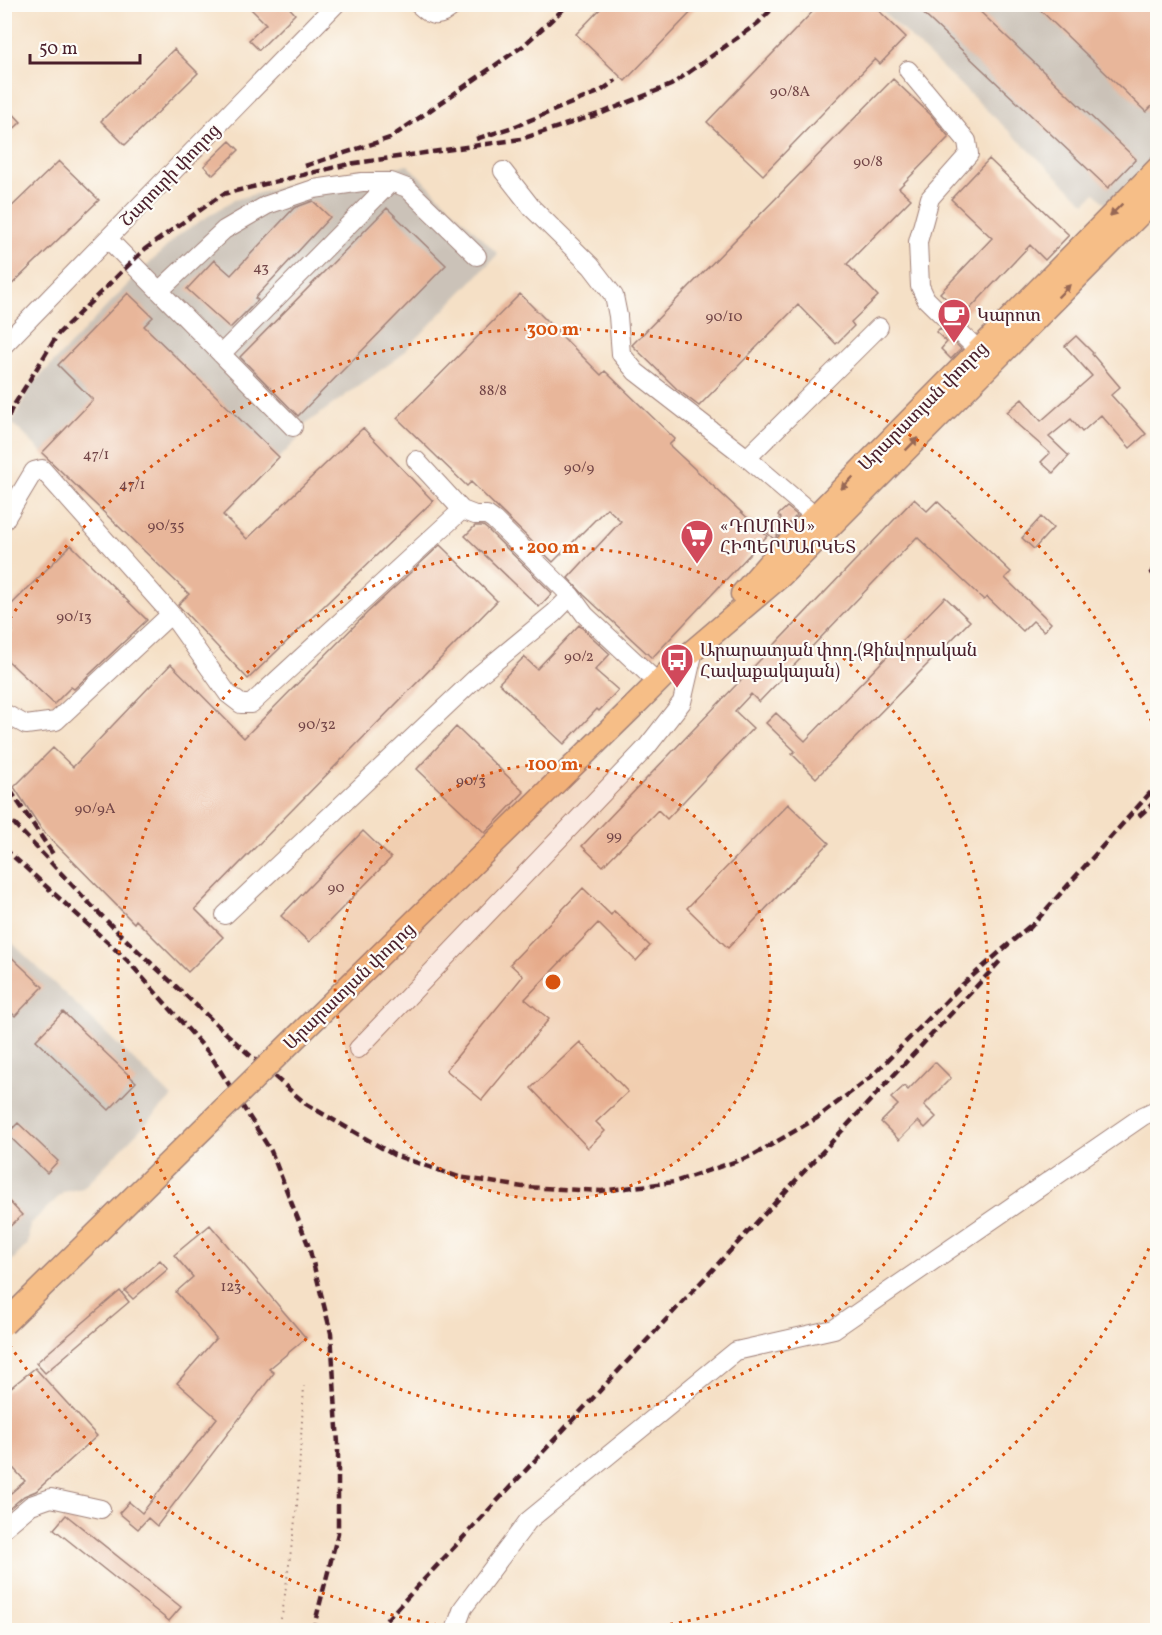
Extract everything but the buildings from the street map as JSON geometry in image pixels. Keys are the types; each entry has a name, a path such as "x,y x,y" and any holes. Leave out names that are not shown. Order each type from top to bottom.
{"main road":[{"name":"Արարատյան փողոց","path":"694,650 769,562 1158,168"},
{"name":"Արարատյան փողոց","path":"4,1324 634,706 694,650 782,575 1158,196"}],"street":[{"name":"Շարուրի փողոց","path":"4,345 336,4"},
{"path":"418,4 430,15 435,16 447,12 455,4"},
{"path":"908,70 967,141 969,153 930,198 918,242 920,286 926,299 978,350"},
{"path":"503,171 532,208 591,266 614,296 621,354 636,372 747,458 815,516"},
{"path":"159,291 224,230 267,205 314,189 362,182 391,182 407,188 477,256"},
{"path":"221,354 391,182"},
{"path":"108,239 293,427"},
{"path":"747,458 879,327"},
{"path":"416,460 462,510 475,515 487,515 494,520 571,596 585,615 658,683"},
{"path":"4,521 34,471 42,470 171,614 228,694 241,704 251,704 462,510"},
{"path":"225,915 479,675 554,613 571,596"},
{"path":"4,713 26,725 56,721 171,614"},
{"path":"358,1050 646,748 682,702 694,650"},
{"path":"455,1630 463,1608 528,1521 736,1351 834,1329 1143,1116 1158,1109"},
{"path":"4,1528 31,1505 51,1498 101,1509"}],"path":[{"path":"276,1630 282,1616 297,1506 304,1386"}],"shaded area":[{"path":"876,5 1157,5 1157,160 1111,209 1095,193 1085,203"},
{"path":"408,165 498,254 399,357 293,433 298,439 223,515 234,526 178,584 12,423 30,387 133,279 181,233 234,200 308,179"},
{"path":"4,935 172,1097 83,1188 64,1192 30,1224 28,1244 5,1268"}],"railway":[{"path":"305,166 390,138 523,46 569,4"},
{"path":"4,429 11,410 58,334 145,249 223,194 349,164 521,139 602,113 671,85 758,23 777,4"},
{"path":"476,139 516,126 601,91 616,80"},
{"path":"1150,574 1158,566"},
{"path":"4,778 55,857"},
{"path":"1028,930 1158,784"},
{"path":"1139,816 1158,799"},
{"path":"4,813 121,935 244,1050 306,1104 394,1155 459,1177 523,1187 601,1191 674,1182 752,1156 817,1118 872,1076 962,985 1033,923"},
{"path":"4,848 127,960 209,1053 271,1151 309,1247 331,1333 338,1444 338,1533 313,1630"},
{"path":"377,1630 1002,959"}],"place":[{"name":"Կարոտ","path":"954,344"},
{"name":"«ԴՈՄՈՒՍ» ՀԻՊԵՐՄԱՐԿԵՏ","path":"697,565"},
{"name":"Արարատյան փող․(Զինվորական Հավաքակայան)","path":"677,689"}]}
